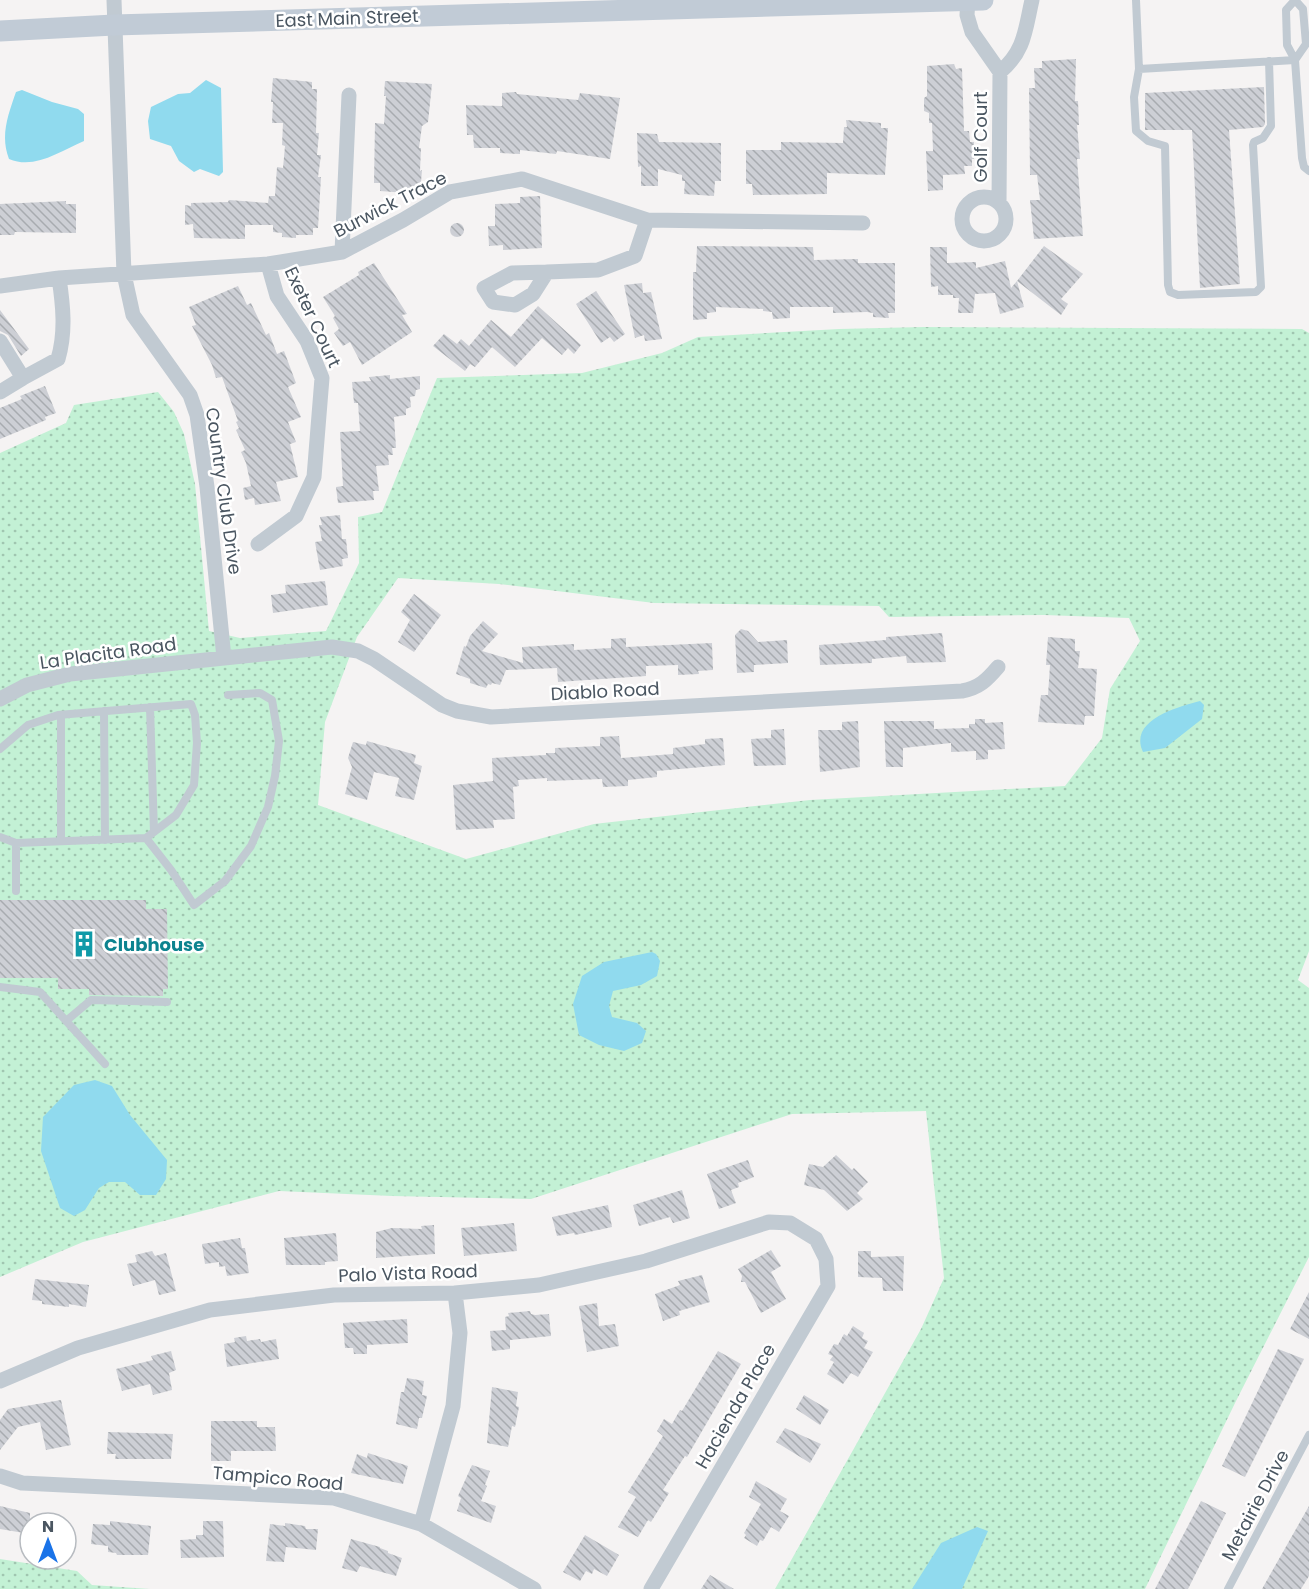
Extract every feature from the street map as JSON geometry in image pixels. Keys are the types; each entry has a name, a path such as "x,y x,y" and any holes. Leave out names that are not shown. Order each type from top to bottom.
{"main road":[{"name":"East Main Street","path":"0,31 596,5 983,0"}],"street":[{"name":"Country Club Drive","path":"114,0 124,274 133,315 190,395 196,415 207,487 224,658"},
{"path":"968,0 967,15 972,32 999,72 1012,61 1021,47 1032,0"},
{"name":"Golf Court","path":"999,72 999,203"},
{"path":"342,252 350,95"},
{"name":"Burwick Trace","path":"0,286 59,278 268,264 342,252 450,192 522,179 647,220 863,223"},
{"path":"547,272 598,270 634,256 647,220"},
{"name":"Exeter Court","path":"258,544 296,516 314,477 322,378 307,341 277,296 268,264"},
{"path":"0,392 58,359 63,343 63,309 59,278"},
{"path":"0,341 23,378"},
{"name":"Diablo Road","path":"224,658 332,646 358,651 374,659 442,705 457,711 491,717 962,690 975,688 988,679 998,667"},
{"name":"La Placita Road","path":"0,699 27,685 70,674 224,658"},
{"name":"Palo Vista Road","path":"0,1381 78,1348 210,1310 334,1295 454,1293 539,1285 646,1261 769,1222 790,1223 816,1239"},
{"name":"Hacienda Place","path":"651,1589 828,1286 826,1258 816,1239"},
{"path":"421,1524 453,1406 460,1333 454,1293"},
{"name":"Tampico Road","path":"0,1476 22,1483 334,1498 421,1524 534,1589"}],"lane":[{"path":"1136,0 1139,69 1134,97 1136,131 1148,141 1165,146 1170,292 1178,295 1256,292 1261,287 1253,145 1254,142 1263,138 1270,126 1269,61"},
{"path":"1295,60 1307,44 1303,9 1295,0 1286,10 1287,45 1295,60 1302,158 1304,167 1309,171"},
{"path":"1139,69 1295,60"},
{"path":"146,838 194,905 225,880 251,846 268,807 279,741 272,700 260,693 228,695"},
{"path":"0,749 28,725 61,715 191,704 195,715 197,743 194,785 176,815 146,838 16,843 0,837"},
{"path":"150,707 154,832"},
{"path":"104,711 105,840"},
{"path":"61,715 61,841"},
{"path":"16,843 16,891"},
{"path":"0,987 40,992 105,1064"},
{"path":"66,1021 91,1000 167,1002"},
{"name":"Metairie Drive","path":"1228,1589 1309,1435"}],"green space":[{"path":"923,327 1302,329 1309,333 1309,951 1298,980 1309,988 1309,1257 1145,1589 775,1589 921,1329 944,1278 926,1111 792,1114 531,1199 279,1191 83,1242 0,1277 0,453 66,423 74,405 158,392 174,412 184,434 195,484 209,631 240,638 326,631 359,563 358,517 382,512 437,378 582,373 662,353 698,337","holes":["398,578 499,584 654,603 879,606 889,617 1044,615 1129,618 1140,641 1110,689 1102,738 1065,786 810,800 594,824 466,859 318,805 325,722 357,637"]},
{"path":"0,1559 18,1562 18,1571 77,1571 92,1585 150,1589 0,1589"}],"water":[{"path":"206,80 221,88 223,172 219,176 200,169 194,172 179,161 171,146 150,139 148,121 151,107 178,94 190,93"},
{"path":"22,90 78,109 84,114 84,141 38,161 19,162 9,159 5,142 6,126 16,92"},
{"path":"1200,701 1204,705 1202,719 1165,748 1143,752 1140,741 1142,731 1149,723 1168,711"},
{"path":"652,952 660,961 657,976 641,985 613,991 609,1006 612,1017 637,1023 646,1031 642,1043 624,1051 599,1045 579,1035 573,1004 582,976 604,962"},
{"path":"95,1080 112,1086 130,1115 167,1160 166,1179 156,1195 140,1195 125,1182 109,1182 99,1188 85,1210 74,1216 60,1208 41,1151 43,1117 74,1085"},
{"path":"977,1527 988,1531 962,1589 912,1589 941,1543"}],"building":[{"path":"1076,59 1075,101 1078,101 1079,125 1077,125 1080,159 1077,159 1083,236 1034,239 1030,200 1040,200 1037,175 1030,175 1029,88 1035,88 1034,68 1042,68 1042,61"},
{"path":"954,64 956,69 962,68 964,131 969,131 970,142 974,142 974,159 972,159 972,166 964,166 965,174 943,175 943,190 928,191 926,151 933,151 932,123 929,123 929,113 924,111 924,98 927,96 927,66"},
{"path":"273,78 312,82 312,89 317,89 316,133 319,133 317,155 321,155 318,177 321,177 318,228 313,228 313,235 296,235 296,238 282,237 282,233 273,232 273,225 245,225 245,239 194,238 193,224 185,225 185,205 228,202 229,200 268,203 269,196 275,196 277,167 283,168 285,146 282,145 283,123 272,123"},
{"path":"385,81 432,84 428,122 422,126 419,148 421,148 420,171 422,170 420,194 380,191 380,183 374,183 375,123 384,124"},
{"path":"1264,87 1265,124 1263,127 1229,130 1240,284 1200,288 1192,130 1145,130 1145,93"},
{"path":"516,92 517,94 578,100 580,93 620,98 610,159 557,151 556,154 520,150 520,154 500,153 500,148 474,148 473,135 467,135 466,105 502,106 502,93"},
{"path":"846,120 881,123 881,128 888,128 885,175 827,173 827,194 753,195 752,184 746,184 746,150 781,150 781,142 843,143 844,127 847,127"},
{"path":"637,133 657,134 659,142 721,143 721,181 715,181 714,196 684,194 685,181 682,181 682,175 658,169 658,186 641,186"},
{"path":"540,196 542,248 503,250 503,245 489,246 488,226 495,226 495,204 520,203 520,197"},
{"path":"66,201 66,204 76,204 76,233 15,232 14,235 0,235 0,204"},
{"path":"457,223 462,225 464,230 462,235 457,237 452,235 450,230 452,225"},
{"path":"697,246 813,247 814,260 858,259 858,263 895,263 895,313 888,313 889,318 873,317 873,313 867,312 833,313 833,307 790,307 790,318 773,319 772,312 763,311 763,309 716,307 716,312 707,313 707,319 693,320 693,272 696,272"},
{"path":"1044,246 1083,274 1061,299 1068,304 1061,315 1017,281"},
{"path":"930,247 947,247 947,263 976,262 976,268 1005,261 1011,288 1017,281 1024,307 1000,314 995,293 975,294 973,313 958,313 959,298 953,298 953,295 938,295 938,286 931,287"},
{"path":"374,263 407,314 402,315 412,332 362,365 350,342 343,346 334,333 339,329 333,318 335,316 323,297"},
{"path":"642,283 643,293 651,292 662,339 645,341 644,335 635,338 624,285"},
{"path":"238,286 247,305 251,303 266,335 269,333 277,354 284,351 296,383 288,387 301,417 288,422 296,442 290,444 298,477 276,482 281,501 255,505 254,498 245,500 243,488 251,486 241,452 245,450 236,430 239,428 236,422 238,421 222,377 216,378 212,365 192,326 196,325 189,307"},
{"path":"596,291 625,334 614,342 610,337 601,343 576,304"},
{"path":"538,306 581,345 574,354 568,348 562,355 542,338 515,367 492,347 475,367 470,364 465,371 433,346 444,334 457,344 461,339 469,346 491,320 511,337"},
{"path":"0,310 29,349 21,356 8,335 0,331"},
{"path":"390,375 390,379 420,376 420,389 416,390 415,396 410,397 411,407 406,409 406,415 394,417 396,448 392,448 393,455 388,455 389,465 376,466 379,491 373,491 374,500 338,503 336,487 343,486 340,432 360,431 358,403 354,403 352,382 371,381 369,377"},
{"path":"45,386 56,413 45,417 46,420 0,439 0,408 22,399 20,396"},
{"path":"340,515 342,539 346,539 348,558 342,559 343,566 320,570 315,542 322,541 320,517"},
{"path":"325,581 328,605 273,613 271,595 286,593 285,585"},
{"path":"414,594 441,615 414,652 398,642 410,620 401,612"},
{"path":"483,621 498,634 482,651 523,663 522,647 574,644 574,650 611,648 611,639 626,638 626,647 712,643 713,670 698,671 699,674 678,675 678,665 646,666 646,676 558,682 557,668 506,670 500,685 492,683 486,688 470,683 470,679 456,674 464,646 466,647 470,636"},
{"path":"741,629 748,631 758,642 787,640 788,663 754,665 754,672 737,673 735,635"},
{"path":"942,633 946,662 907,663 906,656 872,659 872,663 820,665 819,645"},
{"path":"1048,637 1075,639 1075,651 1080,651 1078,668 1097,669 1094,716 1085,716 1084,725 1038,722 1041,695 1048,695 1050,665 1046,665"},
{"path":"975,719 985,719 985,723 1003,722 1005,749 988,750 988,759 976,760 976,751 951,752 951,743 903,748 903,767 886,767 884,721 934,721 934,729 969,728 969,724 975,724"},
{"path":"858,721 860,767 820,772 818,730 842,730 842,722"},
{"path":"784,729 786,765 754,766 751,739 771,738 771,730"},
{"path":"619,736 621,758 673,754 673,748 705,744 705,739 723,738 725,765 657,771 657,777 628,780 628,786 603,787 602,779 518,780 519,786 513,787 515,819 493,820 494,828 456,830 453,785 493,781 492,758 546,755 546,753 555,753 555,748 600,746 600,737"},
{"path":"367,741 416,755 414,763 422,766 414,800 395,796 399,778 374,772 367,800 345,794 352,767 348,758 353,742 366,745"},
{"name":"Clubhouse","path":"0,900 146,900 146,909 167,909 168,989 163,989 163,996 89,995 89,989 58,989 58,978 0,978"},
{"path":"836,1155 868,1182 857,1193 863,1199 847,1211 824,1190 804,1185 809,1164 823,1167"},
{"path":"748,1160 754,1177 738,1183 739,1187 731,1190 736,1203 719,1209 707,1174"},
{"path":"682,1190 690,1218 673,1223 670,1217 639,1226 633,1205"},
{"path":"608,1205 612,1227 575,1235 574,1233 557,1236 552,1217"},
{"path":"514,1223 517,1251 464,1256 461,1228"},
{"path":"434,1225 435,1254 376,1258 376,1232 392,1228 422,1229 421,1226"},
{"path":"336,1233 338,1261 325,1262 325,1265 286,1265 284,1238"},
{"path":"240,1238 242,1248 245,1248 249,1273 227,1276 225,1266 219,1267 219,1262 205,1264 202,1244"},
{"path":"771,1250 781,1266 771,1272 786,1299 761,1313 745,1282 741,1282 742,1276 738,1269"},
{"path":"152,1251 155,1256 166,1253 176,1291 159,1295 155,1280 133,1286 127,1264 137,1262 135,1255"},
{"path":"858,1251 871,1251 871,1257 904,1256 903,1291 883,1291 882,1278 858,1277"},
{"path":"702,1275 710,1302 679,1311 680,1315 663,1321 655,1294 680,1285 678,1281"},
{"path":"35,1279 89,1285 86,1307 69,1304 69,1307 42,1304 42,1301 32,1300"},
{"path":"1309,1292 1309,1339 1290,1329"},
{"path":"597,1303 599,1326 615,1324 619,1346 587,1352 579,1306"},
{"path":"530,1311 535,1315 549,1314 551,1336 510,1340 510,1349 492,1351 490,1331 506,1330 505,1317 509,1316 508,1313"},
{"path":"407,1319 408,1343 367,1345 367,1354 354,1354 353,1348 345,1348 343,1323"},
{"path":"853,1326 864,1333 862,1338 868,1341 864,1348 873,1352 858,1377 851,1373 843,1384 827,1374 834,1362 830,1360 833,1356 828,1354 834,1344 838,1345 844,1334 847,1336"},
{"path":"246,1336 247,1341 260,1339 261,1342 276,1339 279,1359 227,1367 224,1344 235,1342 234,1338"},
{"path":"1278,1349 1304,1359 1245,1477 1222,1466"},
{"path":"171,1351 176,1370 169,1373 172,1390 153,1395 150,1384 122,1391 116,1369 153,1360 151,1356"},
{"path":"718,1351 741,1364 687,1457 685,1456 663,1490 669,1493 651,1522 648,1520 638,1537 618,1527 636,1497 628,1492 663,1436 657,1431 664,1419 672,1424"},
{"path":"407,1378 424,1381 422,1395 427,1396 417,1429 396,1424 401,1392 404,1392"},
{"path":"492,1387 518,1392 516,1406 519,1407 508,1447 487,1443"},
{"path":"804,1395 829,1410 820,1425 796,1409"},
{"path":"61,1400 71,1445 46,1450 40,1422 18,1427 0,1450 0,1420 8,1409"},
{"path":"211,1421 257,1421 257,1427 275,1427 276,1451 231,1451 231,1461 211,1461"},
{"path":"785,1428 821,1444 810,1463 776,1442"},
{"path":"108,1432 173,1434 171,1459 115,1459 116,1454 107,1454"},
{"path":"368,1453 408,1466 403,1484 351,1473 357,1454 367,1458"},
{"path":"472,1465 490,1471 481,1501 496,1506 491,1523 457,1511 461,1498 458,1496"},
{"path":"756,1481 787,1499 780,1511 789,1516 779,1532 771,1527 763,1541 760,1540 757,1546 744,1538 746,1535 744,1533 761,1504 749,1497"},
{"path":"1201,1501 1226,1513 1188,1589 1155,1589"},
{"path":"0,1506 21,1511 18,1511 18,1532 0,1529"},
{"path":"1309,1506 1309,1576 1301,1589 1262,1589"},
{"path":"110,1521 151,1526 148,1555 117,1555 108,1552 108,1546 91,1544 93,1524 110,1525"},
{"path":"203,1521 223,1521 224,1557 181,1558 180,1540 196,1539 196,1535 203,1535"},
{"path":"285,1523 305,1526 306,1529 318,1529 316,1550 286,1547 284,1562 266,1561 270,1524 285,1526"},
{"path":"585,1535 619,1555 607,1576 594,1569 592,1574 586,1571 580,1581 563,1572"},
{"path":"351,1539 380,1547 402,1558 396,1576 360,1566 357,1572 342,1568"},
{"path":"710,1575 734,1589 701,1589"}],"place":[{"name":"Clubhouse","path":"84,944"}]}
